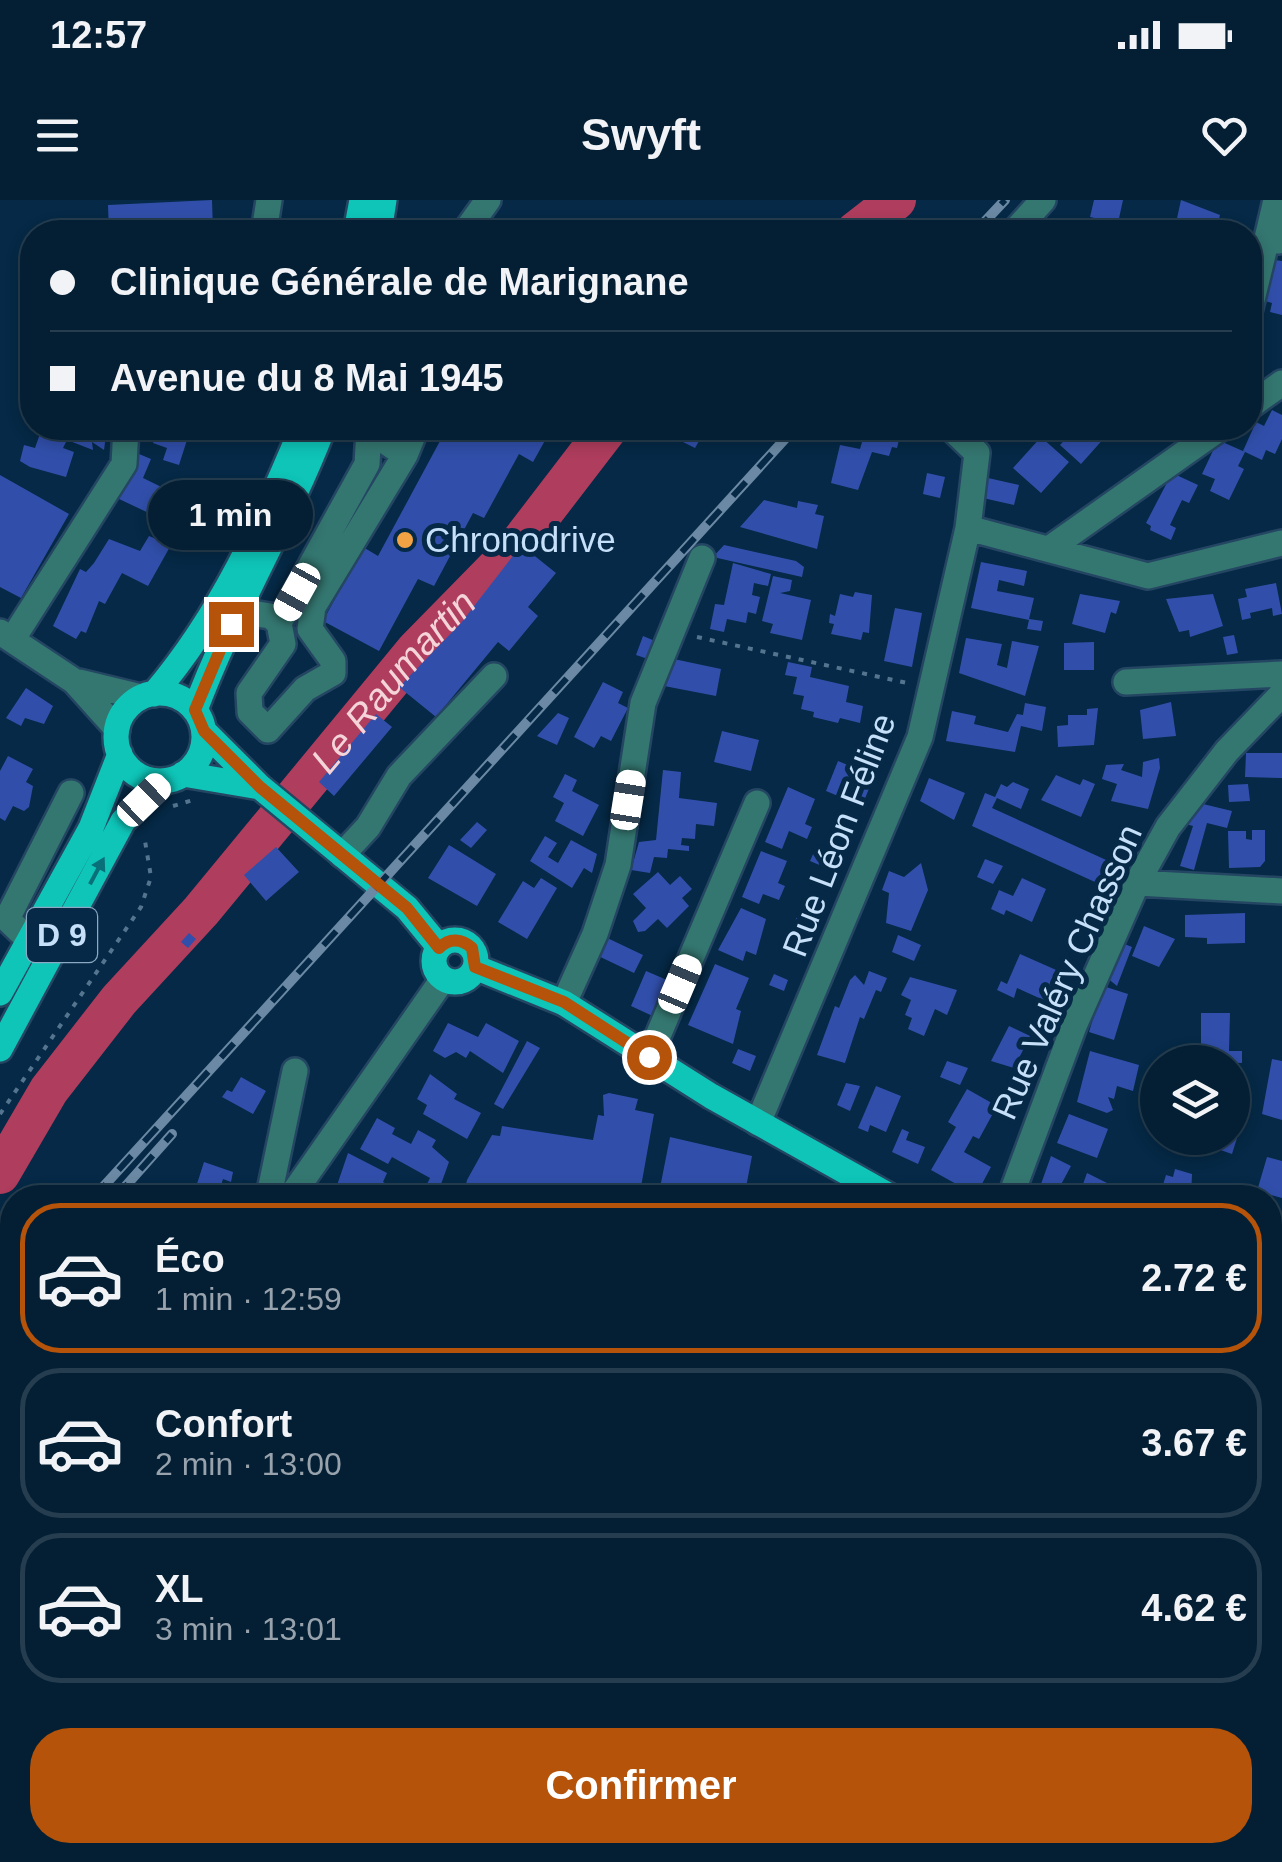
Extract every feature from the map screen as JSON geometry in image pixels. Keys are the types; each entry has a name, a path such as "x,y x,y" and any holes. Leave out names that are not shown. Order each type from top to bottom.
{"main road":[{"path":"266,792 135,773 118,741 130,706 148,695 211,620 270,504 297,440"},
{"path":"174,777 200,754 199,720 238,611 269,554 318,440"},
{"path":"148,695 177,696 266,792 407,908 439,948"},
{"name":"D 9","path":"0,993 91,828 118,741"},
{"name":"D 9","path":"0,1049 123,821 174,777"},
{"path":"450,940 462,941 472,948 475,967 462,981 444,979 434,964 439,948 450,940"},
{"path":"475,967 564,1002 758,1123 870,1185"}],"street":[{"path":"1025,220 1043,200"},
{"path":"1262,276 1276,238 1276,200"},
{"path":"118,741 74,681 6,636 124,464 125,440"},
{"path":"279,624 367,464 367,440"},
{"path":"383,440 404,455"},
{"path":"238,611 270,616 279,624 284,644 248,693 250,712 268,730 304,689 333,673 333,661 310,629 312,607 411,440"},
{"name":"Rue Léon Féline","path":"758,1123 920,737 968,528 977,454 963,440"},
{"path":"1049,549 1203,440"},
{"path":"968,528 1148,576 1282,543"},
{"path":"564,1002 595,934 618,864 643,703 702,558"},
{"path":"1126,682 1282,674"},
{"path":"342,856 368,827 399,776 494,676"},
{"path":"74,681 148,695"},
{"name":"Rue Valéry Chasson","path":"1015,1185 1074,1026 1137,884 1168,828 1227,751 1282,694"},
{"path":"29,940 7,920 71,793"},
{"path":"649,1057 757,803"},
{"path":"1137,884 1282,891"},
{"path":"295,1185 444,979"},
{"path":"271,1185 295,1071"}],"path":[{"path":"672,632 930,688"},
{"path":"158,810 205,799"},
{"path":"0,1114 142,907 152,877 150,854 141,827 123,821"}],"building":[{"path":"212,200 213,220 109,220 108,205"},
{"path":"1094,200 1123,200 1119,220 1090,217"},
{"path":"1181,200 1220,215 1219,220 1177,220"},
{"path":"1275,260 1282,261 1282,315 1270,312 1272,303 1265,301"},
{"path":"1272,410 1282,415 1282,439 1275,454 1266,450 1262,460 1243,451 1248,440 1262,440"},
{"path":"38,440 67,440 63,448 74,452 66,477 20,461 24,445 35,448"},
{"path":"67,440 105,440 104,450 92,442 93,450"},
{"path":"187,440 179,465 163,460 167,448 153,443"},
{"path":"441,440 545,440 533,462 519,454 484,518 473,513 434,586 418,579 379,651 323,621 363,547 378,556"},
{"path":"679,440 700,440 695,448"},
{"path":"863,440 899,440 889,456 872,452 858,490 831,483 840,445 860,449"},
{"path":"1038,440 1044,440 1069,462 1041,493 1013,468"},
{"path":"1064,440 1102,440 1081,464 1060,445"},
{"path":"1218,440 1245,452 1238,466 1244,469 1229,500 1210,491 1215,479 1202,474"},
{"path":"139,454 151,459 143,478 184,498 172,524 117,498"},
{"path":"927,473 945,477 940,498 923,494"},
{"path":"1172,473 1198,485 1189,503 1182,500 1170,525 1176,528 1171,540 1150,530 1146,523"},
{"path":"0,475 69,514 21,598 0,587"},
{"path":"988,478 1019,485 1014,505 983,498"},
{"path":"764,500 797,508 798,501 818,505 815,514 824,516 817,549 740,527"},
{"path":"149,536 171,545 148,586 122,573 105,604 99,601 86,633 81,631 76,639 53,626 80,569 86,572 109,539 140,551"},
{"path":"526,539 531,542 526,549 556,573 528,607 538,616 509,651 498,642 436,717 399,687 461,623"},
{"path":"724,545 796,561 804,567 802,577 713,557"},
{"path":"981,562 1027,571 1024,586 999,580 997,591 1034,598 1029,619 1043,621 1041,631 1027,629 1029,620 971,608"},
{"path":"733,563 771,574 768,586 754,583 752,595 760,597 756,614 748,612 746,623 727,619 724,632 710,629 715,604 724,605"},
{"path":"773,576 792,580 790,591 780,593 811,600 802,640 770,633 773,624 762,621"},
{"path":"1276,583 1282,614 1273,616 1272,608 1250,613 1251,618 1242,620 1238,599 1247,597 1245,589"},
{"path":"855,592 872,595 869,633 863,632 861,640 831,634 834,624 829,623 830,614 835,616 840,594 853,597"},
{"path":"1080,594 1120,601 1116,614 1111,612 1105,633 1072,624"},
{"path":"1213,594 1223,626 1190,637 1189,630 1179,632 1166,599"},
{"path":"895,608 922,613 912,667 884,661"},
{"path":"1234,635 1238,653 1227,655 1223,637"},
{"path":"643,636 655,641 648,659 636,655"},
{"path":"966,638 1002,644 997,665 1007,668 1012,641 1039,646 1025,696 959,673"},
{"path":"1094,642 1094,670 1064,670 1064,643"},
{"path":"669,658 721,669 716,696 659,685"},
{"path":"788,662 812,667 810,677 849,686 846,702 863,706 860,723 840,718 838,723 813,717 814,712 801,709 804,696 793,694 797,677 785,675"},
{"path":"603,682 623,692 618,703 628,708 611,741 601,736 594,748 574,737"},
{"path":"26,688 53,706 44,724 25,718 21,726 6,718"},
{"path":"1171,702 1176,736 1143,739 1140,710"},
{"path":"1025,703 1046,707 1042,731 1021,726 1015,752 946,741 952,711 976,716 974,724 1008,732 1017,714 1023,715"},
{"path":"1098,708 1094,745 1058,747 1057,726 1068,725 1068,715 1087,715 1087,709"},
{"path":"558,713 569,718 557,745 537,736"},
{"path":"376,714 392,727 334,796 319,782"},
{"path":"722,731 759,740 751,771 714,762"},
{"path":"1246,753 1282,753 1282,778 1245,777"},
{"path":"8,756 33,769 26,782 33,786 29,807 24,811 13,806 5,821 0,818 0,771"},
{"path":"1159,758 1160,768 1148,809 1111,801 1117,784 1102,779 1106,765 1124,764 1121,770 1142,777 1143,762"},
{"path":"838,761 865,772 867,767 876,771 862,806 826,791"},
{"path":"663,770 681,772 679,798 717,803 714,826 696,824 695,839 682,838 681,845 689,846 689,851 668,849 667,858 654,857 650,873 631,870 639,842 656,840"},
{"path":"565,774 577,780 572,791 599,805 583,836 555,821 564,803 553,797"},
{"path":"1056,775 1080,785 1083,779 1095,784 1081,817 1041,800"},
{"path":"929,778 965,793 954,820 920,801"},
{"path":"1013,782 1029,789 1021,809 997,798 992,808 1115,864 1110,875 1124,882 1119,893 972,826 985,793 995,797 1001,784 1007,787"},
{"path":"1248,784 1250,801 1229,802 1228,785"},
{"path":"788,787 815,799 805,824 812,827 807,839 789,831 782,849 765,842"},
{"path":"1199,803 1232,811 1227,828 1207,823 1194,870 1180,866 1193,826 1182,823"},
{"path":"477,822 487,830 471,848 460,840"},
{"path":"1252,830 1265,830 1265,861 1260,867 1229,868 1228,831 1246,831 1246,839 1252,840"},
{"path":"545,836 557,843 548,857 558,863 571,840 597,854 592,873 584,868 572,888 530,861"},
{"path":"449,845 496,874 477,906 428,878"},
{"path":"276,847 299,872 266,901 244,875"},
{"path":"761,851 787,861 778,883 785,886 779,900 763,894 759,904 742,897"},
{"path":"814,852 840,863 836,872 810,861"},
{"path":"985,859 1003,866 993,884 977,877"},
{"path":"921,863 928,890 911,931 886,923 889,893 882,890 889,871 904,877"},
{"path":"658,872 670,885 680,876 692,889 682,898 689,906 667,928 658,919 638,932 633,921 646,908 633,894"},
{"path":"541,878 557,888 527,939 498,922 523,881 534,888"},
{"path":"1022,878 1046,889 1032,922 1006,910 1004,915 991,909 999,890 1013,896"},
{"path":"741,908 766,919 756,955 746,951 743,961 718,950"},
{"path":"800,910 816,916 808,936 791,930"},
{"path":"1245,913 1245,943 1207,944 1207,938 1185,937 1185,915"},
{"path":"1144,926 1175,939 1159,967 1132,956"},
{"path":"189,933 196,939 188,948 181,942"},
{"path":"601,935 643,955 634,973 592,953"},
{"path":"898,935 921,945 914,961 892,952"},
{"path":"1122,943 1132,947 1117,986 1106,977"},
{"path":"1020,954 1063,973 1050,1003 1017,988 1014,998 997,990 1001,981 1007,984"},
{"path":"715,964 749,978 736,1009 741,1011 733,1044 688,1025"},
{"path":"646,971 674,983 659,1019 631,1006"},
{"path":"869,971 887,978 881,992 876,990 864,1019 860,1017 845,1063 817,1055 835,1006 839,1008 850,980 855,975 864,985"},
{"path":"774,974 788,980 784,991 769,985"},
{"path":"910,977 957,990 947,1015 935,1009 924,1036 908,1029 912,1018 905,1015 911,1000 901,995"},
{"path":"1103,986 1128,994 1114,1040 1089,1032"},
{"path":"1201,1013 1230,1013 1229,1045 1201,1045"},
{"path":"448,1023 478,1037 486,1023 519,1041 503,1073 470,1051 466,1058 456,1052 445,1058 433,1051"},
{"path":"1009,1026 1030,1036 1014,1068 991,1061"},
{"path":"527,1041 540,1048 503,1109 494,1104"},
{"path":"738,1049 756,1056 750,1071 732,1063"},
{"path":"1090,1051 1139,1065 1133,1091 1117,1086 1114,1099 1108,1097 1113,1110 1107,1113 1077,1102"},
{"path":"1272,1059 1282,1061 1282,1120 1262,1114"},
{"path":"947,1061 968,1068 960,1085 940,1077"},
{"path":"430,1074 457,1094 454,1099 481,1113 467,1139 423,1114 427,1105 417,1099"},
{"path":"241,1077 266,1091 253,1114 222,1097 227,1090 232,1092"},
{"path":"846,1083 860,1086 850,1111 837,1105"},
{"path":"876,1086 901,1096 886,1132 870,1125 868,1132 858,1128"},
{"path":"967,1089 997,1106 979,1139 973,1136 964,1152 991,1167 981,1185 958,1185 931,1170 956,1127 948,1122"},
{"path":"603,1095 638,1099 635,1110 654,1114 641,1185 466,1185 492,1135 500,1136 502,1126 593,1140 598,1115 604,1116"},
{"path":"1069,1114 1108,1129 1097,1158 1057,1143"},
{"path":"377,1118 395,1128 392,1134 411,1144 418,1130 436,1140 432,1147 449,1162 441,1185 426,1185 430,1178 392,1157 388,1164 360,1149"},
{"path":"902,1129 909,1132 906,1140 925,1147 918,1164 892,1152"},
{"path":"670,1137 752,1156 746,1185 661,1185"},
{"path":"348,1153 387,1173 383,1182 388,1185 337,1185"},
{"path":"1051,1156 1071,1166 1061,1185 1041,1185"},
{"path":"1267,1157 1282,1161 1282,1185 1259,1185"},
{"path":"204,1162 233,1172 231,1182 223,1179 221,1185 197,1185"},
{"path":"1175,1169 1192,1174 1192,1185 1163,1185 1166,1175 1173,1177"},
{"path":"1087,1173 1107,1183 1106,1185 1083,1185"}],"waterway":[{"name":"Le Raumartin","path":"870,220 896,200"},
{"name":"Le Raumartin","path":"0,1174 49,1090 119,1000 201,911 416,650 516,548 599,440"}],"railway":[{"path":"986,220 1005,200"},
{"path":"105,1185 784,440"},
{"path":"127,1185 172,1134"}],"place":[{"name":"Chronodrive","path":"405,540"}],"route":[{"path":"231,624 195,710 204,731 260,787 407,908 439,948 450,940 462,941 475,954 475,967 564,1002 649,1057"}]}
